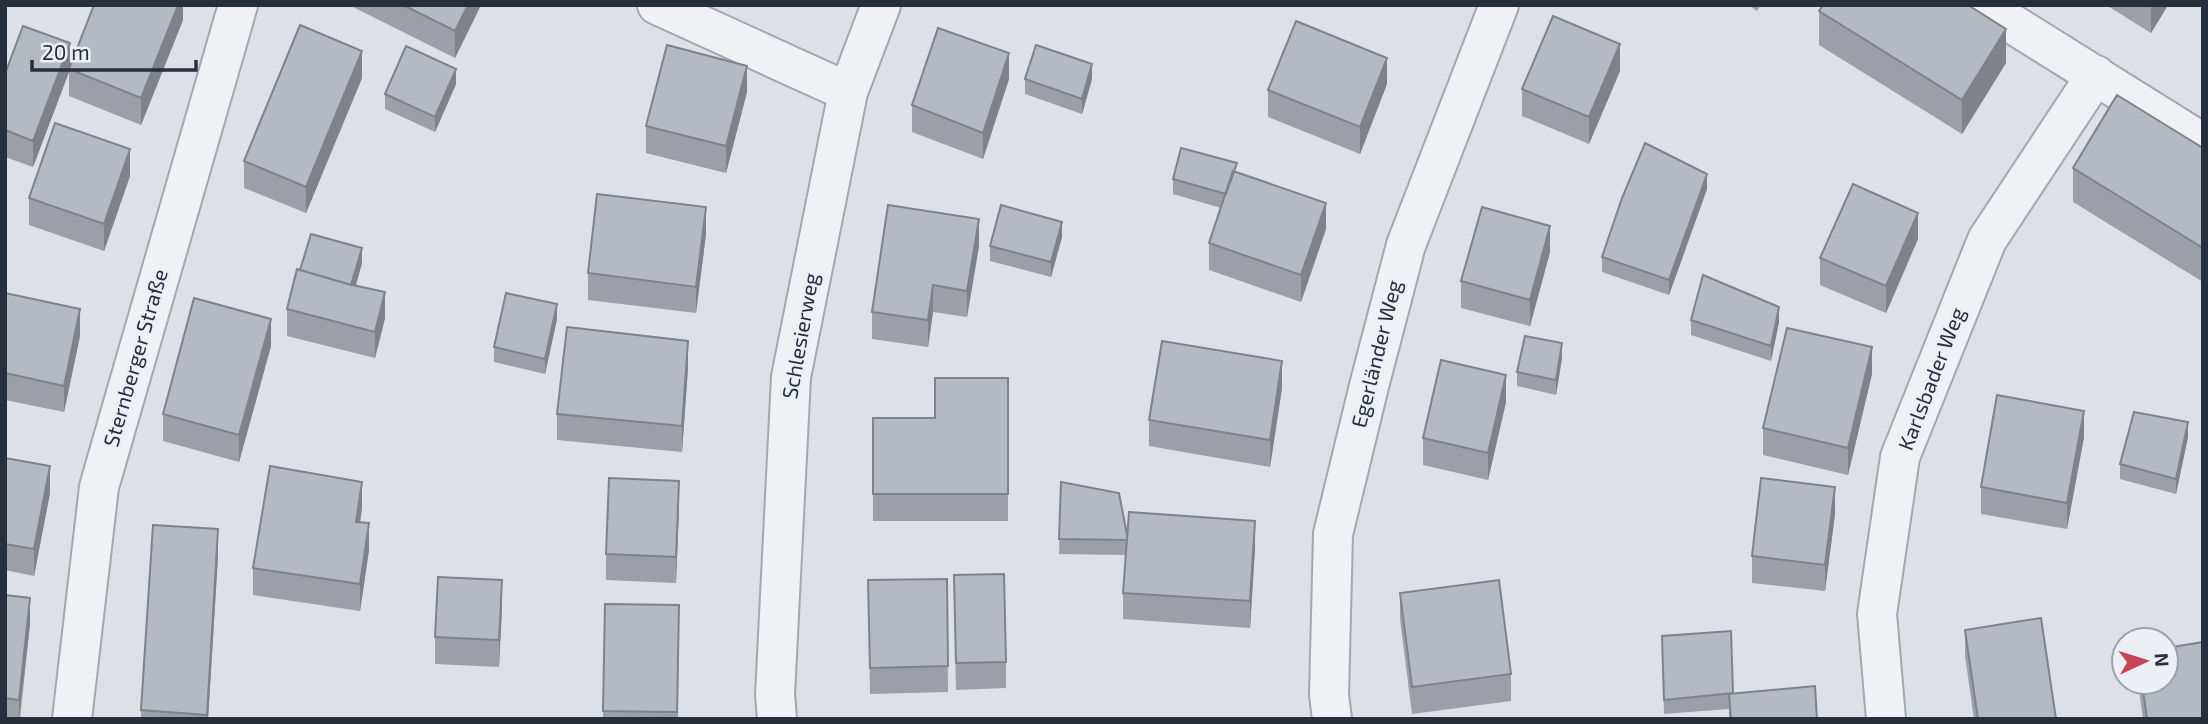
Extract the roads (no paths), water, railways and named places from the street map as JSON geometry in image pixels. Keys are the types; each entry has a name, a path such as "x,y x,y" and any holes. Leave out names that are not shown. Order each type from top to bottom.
{"street":[{"name":"Sternberger Straße","path":"72,719 99,488 238,5"},
{"path":"657,5 848,92"},
{"name":"Schlesierweg","path":"777,719 775,695 791,377 848,92 881,5"},
{"name":"Egerländer Weg","path":"1332,719 1329,695 1333,534 1405,245 1499,5"},
{"path":"1982,5 2203,143"},
{"name":"Karlsbader Weg","path":"1886,719 1877,614 1900,457 1987,240 2096,75"}]}
